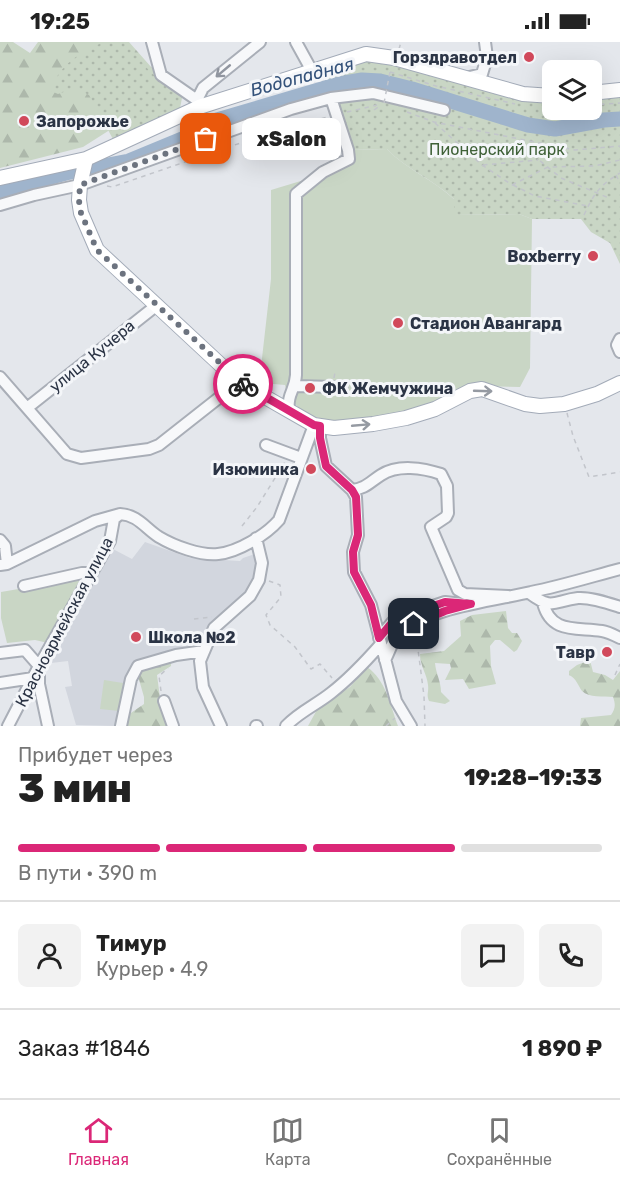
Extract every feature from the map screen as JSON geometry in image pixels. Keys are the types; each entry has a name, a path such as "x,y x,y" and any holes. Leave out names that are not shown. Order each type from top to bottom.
{"main road":[{"path":"0,178 86,159 198,104 312,71 365,48 523,94 542,94"},
{"path":"465,78 492,81 542,93"},
{"path":"602,90 620,88"},
{"path":"86,159 79,201 81,213 97,250 239,382 322,429 406,418 435,409 470,391 482,389 525,404 540,406 564,404 597,394 620,383"}],"street":[{"path":"152,42 161,75 198,104 203,88 260,42"},
{"path":"296,42 312,71"},
{"path":"465,78 482,74 488,57 485,42"},
{"path":"0,205 80,185 291,108 331,98 373,93 444,110"},
{"path":"289,411 288,397 295,386 296,194 323,172 349,159 331,98"},
{"name":"улица Кучера","path":"27,408 157,305"},
{"path":"620,339 617,345 620,352"},
{"path":"0,377 67,454 81,458 149,449 164,443 239,382"},
{"path":"295,386 334,387"},
{"path":"0,540 5,546 4,564 95,521 120,514 131,514 159,537 184,549 217,554 271,530 279,520 297,456 322,429"},
{"path":"322,429 326,466 352,490 356,497 358,535 353,552 354,572 371,605 396,701 411,726"},
{"path":"266,446 297,456"},
{"path":"352,490 362,489 382,474 393,470 418,468 441,474 447,486 448,513 430,528 458,590 465,594 508,596"},
{"name":"Красноармейская улица","path":"8,726 39,666 110,542 114,519 120,514"},
{"path":"221,726 203,687 200,661 214,628 250,596 260,580 262,563 256,538"},
{"path":"385,660 398,635 414,624 445,611 530,593 620,569"},
{"path":"24,586 82,573 92,573"},
{"path":"530,593 543,603 551,604 579,598 620,607"},
{"path":"289,724 339,686 368,659 395,619 445,602 471,604"},
{"path":"543,603 546,615 560,626 606,632 620,638"},
{"path":"0,653 25,650 39,666 39,684 48,726"},
{"path":"121,726 131,679 138,666 176,655 204,651"},
{"path":"0,683 33,678"},
{"path":"164,701 172,726"},
{"path":"16,712 18,726"}],"path":[{"path":"399,50 401,42"},
{"path":"374,110 384,103 390,72 436,86 515,104"},
{"path":"602,104 620,103"},
{"path":"100,185 112,187 293,125 291,108"},
{"path":"404,111 434,122 575,150 620,146"},
{"path":"434,122 482,165 512,185 535,196 588,206"},
{"path":"539,160 543,144"},
{"path":"482,165 539,160 561,178 609,198"},
{"path":"512,185 548,167 594,166 620,160"},
{"path":"584,214 595,192 620,172"},
{"path":"616,175 620,183"},
{"path":"334,387 350,386 373,391"},
{"path":"564,404 573,436 589,477 620,472"},
{"path":"242,526 297,456"},
{"path":"260,580 265,579 280,585 281,597 266,615 270,625 295,646 311,669 320,664 339,686"},
{"path":"194,619 228,615"},
{"path":"414,624 420,660 425,726"},
{"path":"615,675 620,664"},
{"path":"164,701 159,676 173,666"},
{"path":"386,726 403,713"}],"shaded area":[{"name":"Школа №2","path":"145,542 190,558 240,561 255,554 259,565 257,579 203,648 137,665 116,726 76,725 65,687 72,686 68,661 51,663 111,548 132,559"}],"green space":[{"path":"0,42 13,42 30,53 38,42 129,42 160,77 116,126 83,147 0,168"},
{"path":"104,42 126,42 151,73 183,93 179,113 114,141 89,95 75,88 58,94 51,91 59,74 72,60"},
{"name":"Пионерский парк","path":"365,54 513,84 533,92 542,92 542,120 602,120 602,89 620,88 620,264 610,243 591,232 581,219 532,219 519,214 454,215 454,199 387,149 348,150 321,68"},
{"name":"Стадион Авангард","path":"387,149 455,200 455,215 519,214 532,219 530,368 520,387 476,386 431,405 373,419 328,421 304,413 288,397 285,385 250,382 261,367 271,279 271,190 304,180 345,159 348,150"},
{"path":"83,578 48,643 35,640 7,643 1,618 1,592"},
{"path":"506,611 508,628 512,633 517,633 522,641 514,652 500,640 495,640 490,646 491,666 496,684 469,689 463,679 445,680 451,668 450,664 435,663 441,692 450,701 445,704 429,701 420,654 444,651 461,636 460,621 472,615"},
{"path":"590,660 593,672 613,680 620,671 620,726 580,726 581,718 611,715 615,707 613,697 592,696 585,693 569,675 569,671 577,665"},
{"path":"171,663 171,666 157,675 162,713 168,726 125,726 125,717 144,704 138,676 149,668"},
{"path":"367,667 383,686 398,726 308,726 319,706 350,687"},
{"path":"104,680 123,683 119,711 100,709"}],"waterway":[{"name":"Водопадная","path":"0,191 66,173 129,161 204,130 217,120 339,84 362,80 380,81 412,89 528,125 555,129 620,119"}],"way so far":[{"path":"206,139 80,185 79,201 81,213 97,250 243,384"}],"place":[{"name":"Горздравотдел","path":"529,57"},
{"name":"Запорожье","path":"24,121"},
{"name":"xSalon","path":"206,139"},
{"name":"Boxberry","path":"593,256"},
{"name":"Стадион Авангард","path":"398,323"},
{"name":"ФК Жемчужина","path":"310,388"},
{"name":"Изюминка","path":"311,469"},
{"name":"Школа №2","path":"136,637"},
{"name":"Тавр","path":"607,652"}],"route":[{"path":"243,384 314,425 320,426 326,466 352,490 356,497 358,535 353,552 354,572 371,605 379,638 395,619 445,602 471,604 445,611 414,624"}]}
